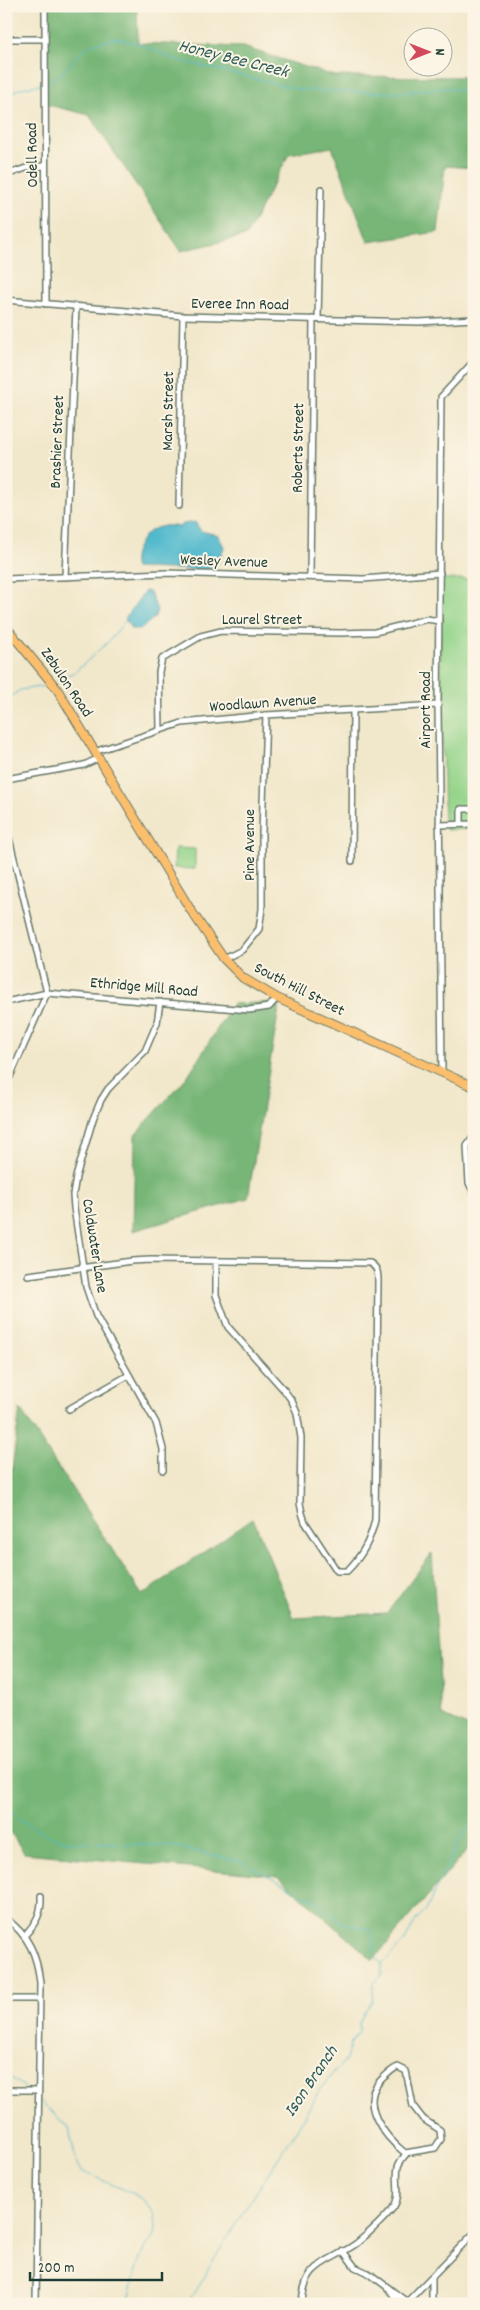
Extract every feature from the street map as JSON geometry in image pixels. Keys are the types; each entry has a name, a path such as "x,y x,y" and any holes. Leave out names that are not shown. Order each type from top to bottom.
{"main road":[{"name":"Zebulon Road","path":"6,627 57,689 96,755"},
{"name":"South Hill Street","path":"96,755 185,902 224,959 243,978 277,998 474,1087"}],"street":[{"name":"Odell Road","path":"45,6 46,304"},
{"path":"6,39 44,38"},
{"path":"6,175 29,167 46,166"},
{"name":"Roberts Street","path":"310,576 321,189"},
{"name":"Everee Inn Road","path":"6,300 183,316 419,322 474,319"},
{"name":"Brashier Street","path":"65,577 76,307"},
{"name":"Marsh Street","path":"179,506 183,316"},
{"name":"Airport Road","path":"442,1072 438,705 441,396 474,361"},
{"name":"Wesley Avenue","path":"6,579 166,573 363,579 440,573"},
{"name":"Laurel Street","path":"160,730 159,672 162,659 201,636 221,631 374,632 421,620 439,621"},
{"name":"Woodlawn Avenue","path":"6,779 84,765 96,755 182,723 266,715 438,705"},
{"path":"352,861 353,711"},
{"name":"Pine Avenue","path":"224,959 242,950 259,929 262,909 262,833 266,715"},
{"path":"460,824 461,809 474,809"},
{"path":"439,825 474,824"},
{"path":"6,826 47,993 6,1086"},
{"name":"Ethridge Mill Road","path":"6,1002 47,993 249,1010 269,1007 277,998"},
{"name":"Coldwater Lane","path":"160,1002 157,1023 145,1050 108,1089 101,1100 79,1167 73,1195 90,1303 160,1433 163,1470"},
{"path":"474,1136 467,1146 469,1183 474,1193"},
{"path":"28,1275 132,1261 216,1261 370,1263 375,1266 378,1272 375,1520 371,1535 363,1552 347,1571 337,1571 306,1522 300,1503 301,1438 297,1413 292,1401 284,1390 228,1328 216,1295 216,1261"},
{"path":"69,1409 129,1375"},
{"path":"25,1935 40,1913 41,1896"},
{"path":"6,1919 25,1935 37,1960 39,1999 36,2304"},
{"path":"6,1999 39,1999"},
{"path":"302,2304 304,2287 313,2269 321,2262 343,2251 363,2237 397,2201 398,2168 406,2154 435,2148 441,2139 440,2130 423,2120 413,2106 406,2072 398,2067 378,2083 372,2099 382,2131 406,2154"},
{"path":"6,2090 38,2090"},
{"path":"343,2251 355,2267 370,2274 406,2303 474,2233"},
{"path":"432,2276 432,2304"},
{"path":"388,2287 400,2304"}],"green space":[{"path":"46,6 137,6 138,43 243,47 334,76 402,76 402,78 474,77 474,168 445,166 438,232 368,242 332,147 289,154 246,236 181,251 89,115 45,104"},
{"path":"439,579 474,579 474,829 446,830 446,825 444,825"},
{"path":"175,848 195,849 195,869 174,868"},
{"path":"280,1002 248,1198 133,1231 135,1135 187,1077 233,1004"},
{"path":"20,1409 142,1595 253,1518 294,1618 387,1613 432,1553 442,1715 474,1729 474,1842 373,1960 278,1876 24,1853 6,1825 6,1484 11,1476"}],"water":[{"path":"195,522 201,531 218,535 224,547 218,563 207,570 135,568 134,558 138,546 148,532 163,526 180,527 183,524"},
{"path":"145,591 150,592 157,610 155,617 141,629 131,629 125,618"}],"waterway":[{"name":"Honey Bee Creek","path":"46,83 63,72 76,57 92,44 117,38 142,45 173,59 301,90 394,93 446,88 474,93"},
{"name":"Honey Bee Creek","path":"6,96 21,88 42,84"},
{"path":"57,679 75,672 109,641 126,620"},
{"path":"6,700 20,690 46,686"},
{"path":"6,1804 18,1818 46,1835 66,1841 173,1846 240,1861 289,1887 301,1896 310,1897 343,1923 371,1930 375,1956 382,1964"},
{"name":"Ison Branch","path":"187,2304 248,2204 296,2131 320,2089 346,2059 351,2042 359,2031 359,2023 372,2001 374,1983 382,1975 382,1964 404,1942 416,1920 426,1910 460,1840 474,1819"},
{"path":"6,2074 26,2088"},
{"path":"40,2101 69,2128 76,2161 83,2172 132,2193 143,2200 155,2215 155,2235 147,2245 138,2263 127,2304"}]}
